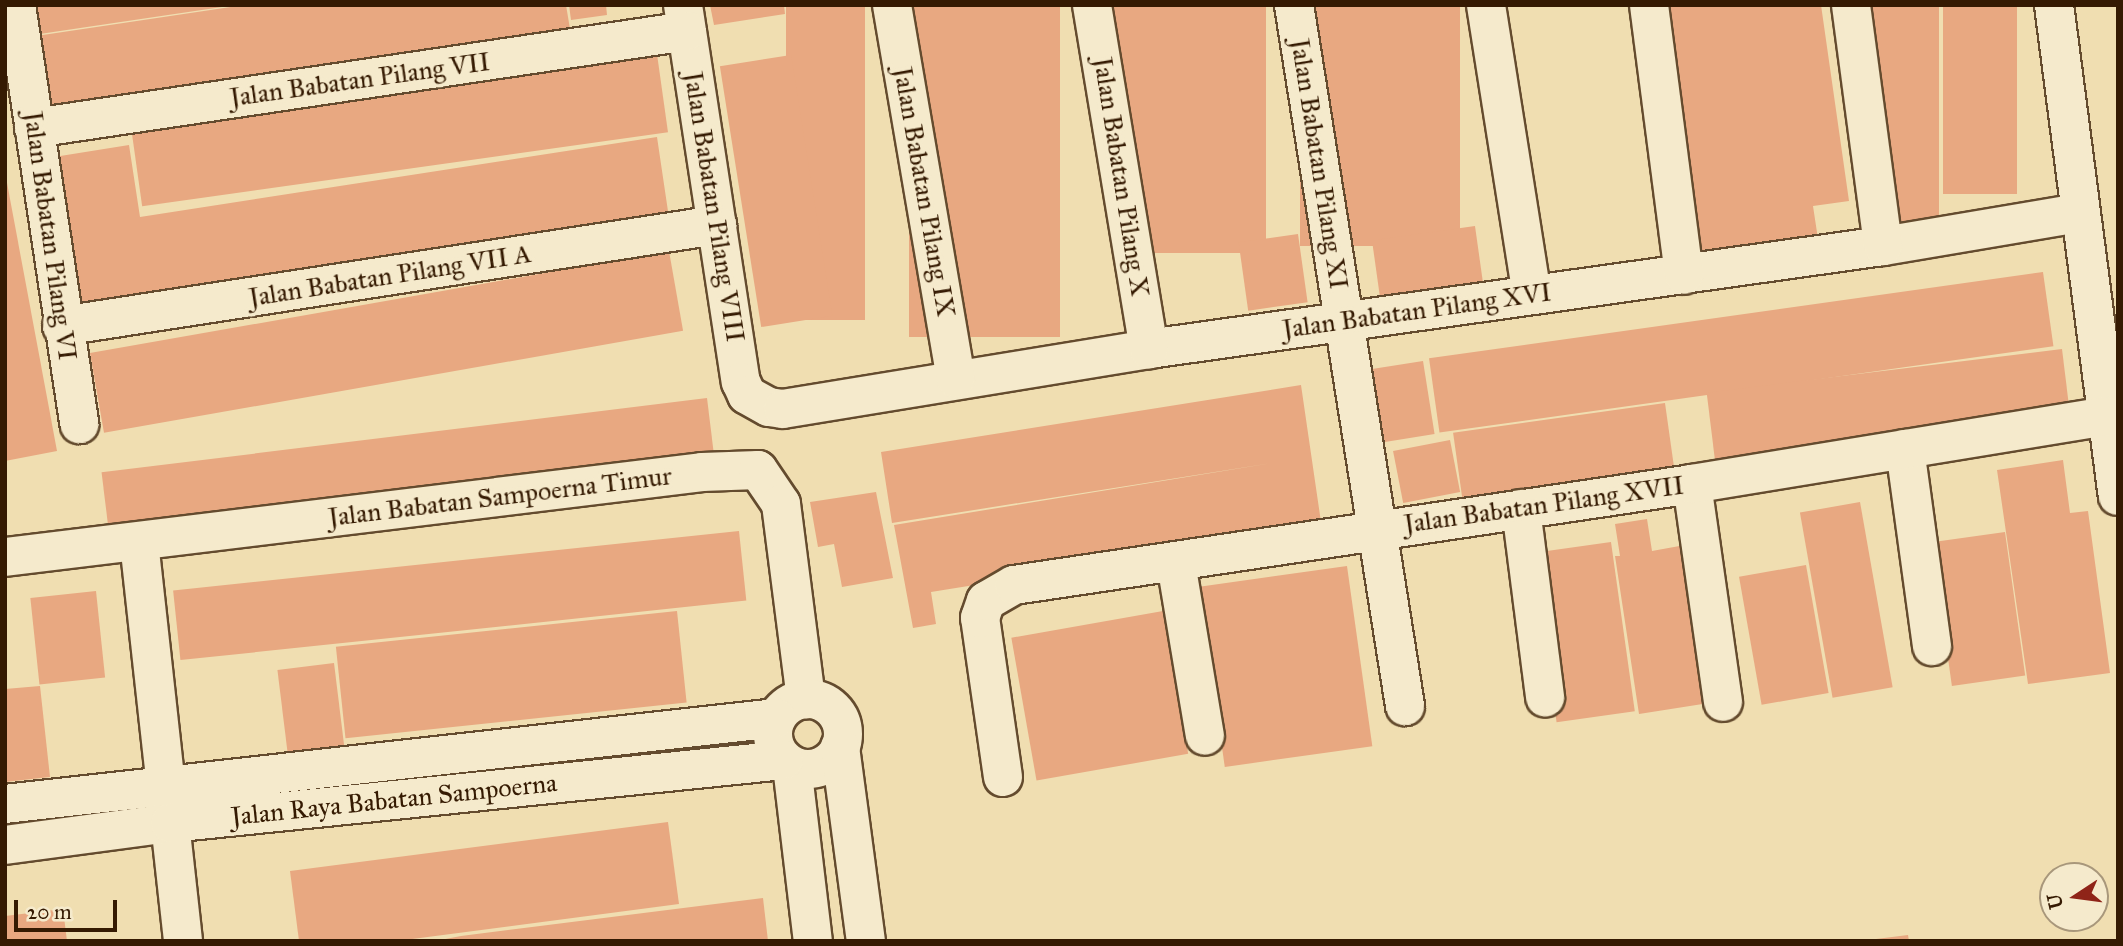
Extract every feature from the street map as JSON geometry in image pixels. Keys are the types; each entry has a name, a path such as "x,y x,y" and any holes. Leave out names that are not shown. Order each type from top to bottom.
{"street":[{"name":"Jalan Babatan Pilang VI","path":"16,5 62,326 79,424"},
{"name":"Jalan Babatan Pilang IX","path":"892,5 956,379"},
{"name":"Jalan Babatan Pilang X","path":"1092,5 1149,349"},
{"name":"Jalan Babatan Pilang XI","path":"1294,5 1405,706"},
{"path":"1486,5 1532,294"},
{"path":"1649,5 1684,275"},
{"path":"1851,5 1883,246"},
{"path":"2054,5 2118,496"},
{"name":"Jalan Babatan Pilang VII","path":"34,128 685,18"},
{"name":"Jalan Babatan Pilang VIII","path":"685,18 741,382 757,403"},
{"name":"Jalan Babatan Pilang XVI","path":"757,403 783,409 1149,349 1883,246 2079,213"},
{"name":"Jalan Babatan Pilang VII A","path":"62,326 717,225"},
{"name":"Jalan Babatan Pilang XVII","path":"1003,777 981,630 986,601 1014,585 1176,563 1378,528 1692,484 2106,416"},
{"path":"1905,449 1931,646"},
{"name":"Jalan Babatan Sampoerna Timur","path":"5,557 702,472 758,470 781,504 791,709"},
{"path":"1692,484 1723,702"},
{"path":"1521,509 1545,697"},
{"path":"139,542 183,941"},
{"path":"1176,563 1205,736"},
{"path":"813,941 788,763 772,741 791,709 828,705 842,724 840,747 866,941"},
{"name":"Jalan Raya Babatan Sampoerna","path":"5,804 791,709"},
{"path":"788,763 820,768 840,747"},
{"name":"Jalan Raya Babatan Sampoerna","path":"5,845 170,823 788,763"}],"building":[{"path":"29,5 221,5 222,7 33,35"},
{"path":"244,5 566,5 570,29 46,107 36,36"},
{"path":"569,5 606,5 607,15 571,20"},
{"path":"710,5 784,5 785,14 714,25"},
{"path":"786,5 865,5 865,320 786,320"},
{"path":"909,5 1060,5 1060,337 909,337"},
{"path":"1114,5 1266,5 1266,253 1114,253"},
{"path":"1300,5 1460,5 1460,246 1300,246"},
{"path":"1664,5 1821,5 1849,201 1813,206 1818,239 1697,256"},
{"path":"1860,5 1939,5 1939,221 1860,221"},
{"path":"1943,5 2017,5 2017,194 1943,194"},
{"path":"657,54 668,132 142,206 131,128"},
{"path":"791,55 832,316 761,327 720,66"},
{"path":"657,137 669,218 78,310 54,157 129,145 140,217"},
{"path":"5,172 57,451 5,461"},
{"path":"1475,226 1483,281 1380,296 1372,240"},
{"path":"1298,234 1308,302 1248,311 1239,242"},
{"path":"669,251 683,331 104,433 90,353"},
{"path":"2043,272 2053,346 1439,433 1429,358"},
{"path":"2062,349 2071,419 1715,463 1707,393"},
{"path":"1423,361 1435,434 1369,444 1358,371"},
{"path":"1301,385 1322,529 931,592 936,624 913,628 894,525 1284,461 892,523 881,452"},
{"path":"707,398 715,464 110,538 102,472"},
{"path":"1665,403 1675,474 1463,504 1453,433"},
{"path":"1450,440 1460,492 1403,503 1393,451"},
{"path":"2063,460 2070,513 2088,511 2110,673 2028,684 1997,470"},
{"path":"876,492 893,578 842,587 834,544 818,547 810,502"},
{"path":"1860,502 1893,687 1833,698 1800,513"},
{"path":"1647,519 1652,551 1685,545 1709,703 1639,714 1615,556 1620,556 1615,524"},
{"path":"739,531 746,601 180,660 173,590"},
{"path":"2005,532 2025,676 1952,686 1932,542"},
{"path":"1611,542 1635,711 1557,722 1533,553"},
{"path":"1806,565 1829,693 1762,705 1739,577"},
{"path":"1347,566 1372,746 1225,767 1199,587"},
{"path":"96,591 105,678 39,684 30,598"},
{"path":"677,611 687,702 345,738 336,647"},
{"path":"1163,611 1188,754 1037,781 1011,638"},
{"path":"334,663 344,747 288,754 277,670"},
{"path":"40,686 50,777 5,782 5,689"},
{"path":"668,822 679,904 397,941 299,941 290,871"},
{"path":"763,898 768,941 435,941 461,936"},
{"path":"63,909 67,941 5,941 5,916"},
{"path":"1908,935 1909,941 1876,941 1876,939"}]}
